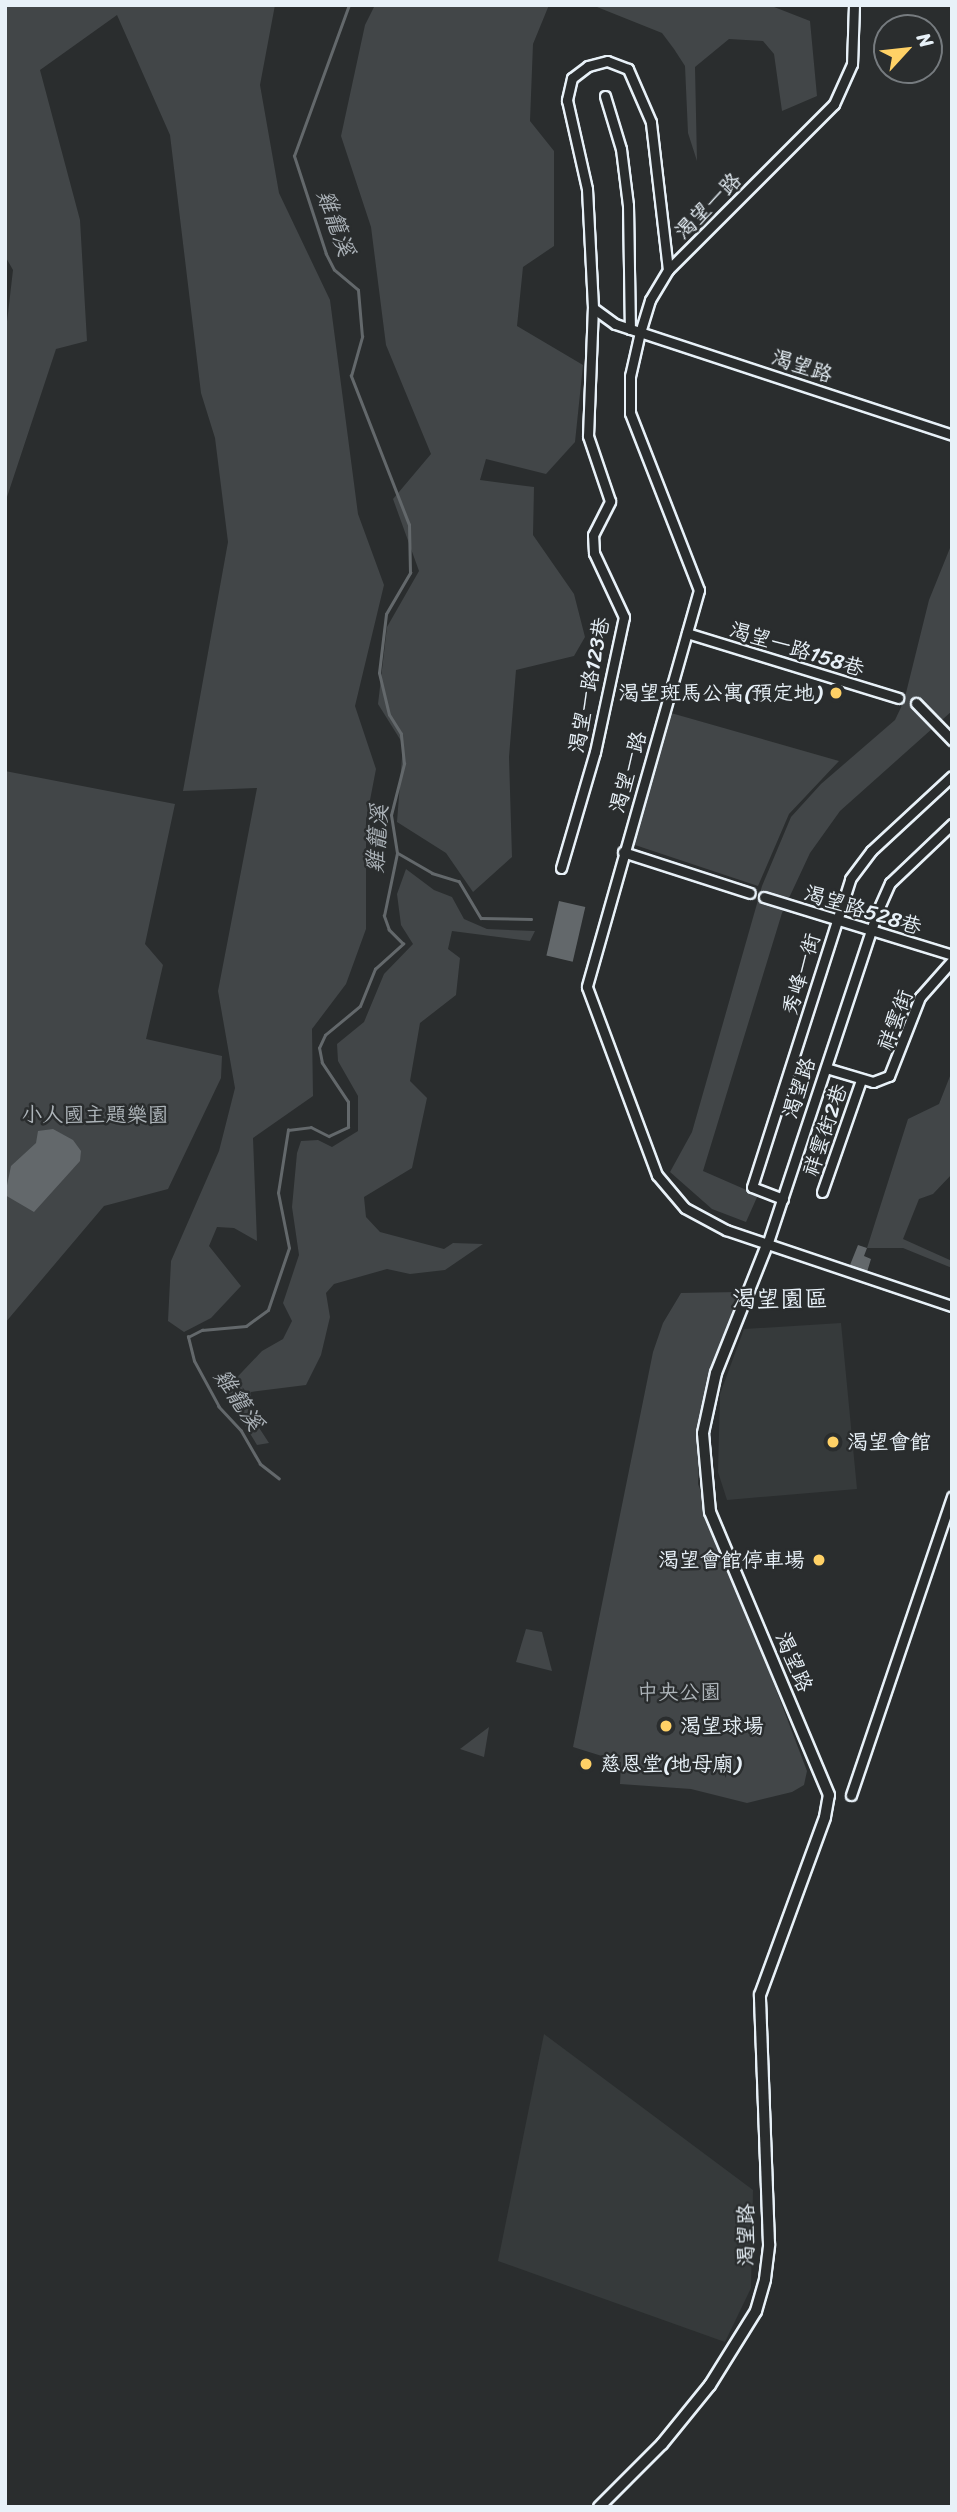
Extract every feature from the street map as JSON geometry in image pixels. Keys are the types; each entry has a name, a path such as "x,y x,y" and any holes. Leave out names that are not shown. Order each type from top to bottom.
{"street":[{"name":"渴望一路","path":"854,5 852,64 835,104 668,270 650,300 640,332 630,376 630,413 702,585 623,852 592,978 587,987 632,1098 657,1175 673,1197 726,1230 951,1303"},
{"name":"渴望一路123巷","path":"561,868 595,752 624,617 594,552 593,535 610,501 588,436 593,308 587,189 567,100 572,78 588,66 607,61 628,69 647,111 668,270"},
{"path":"605,96 621,149 628,205 630,329"},
{"name":"渴望路","path":"593,308 630,329 952,435"},
{"name":"渴望一路158巷","path":"687,633 892,693"},
{"path":"916,703 952,740"},
{"name":"秀峰一街","path":"783,1199 752,1187 835,919 850,879 872,851 952,776"},
{"name":"渴望路","path":"599,2507 662,2444 710,2385 756,2311 765,2279 769,2244 760,1995 825,1817 829,1795 709,1512 703,1433 716,1373 783,1199 871,930 890,883 952,824"},
{"path":"623,852 750,893"},
{"name":"渴望路528巷","path":"764,897 952,955"},
{"name":"祥雲街","path":"861,1080 889,1076 920,997 952,961"},
{"path":"607,1040 620,1044"},
{"path":"826,1068 861,1080"},
{"name":"祥雲街2巷","path":"822,1192 861,1080"},
{"path":"851,1795 952,1497"}],"shaded area":[{"path":"559,901 585,907 573,962 546,956"},
{"path":"53,1129 73,1140 81,1151 80,1161 34,1212 5,1195 11,1166 36,1143 38,1131"},
{"path":"858,1245 867,1248 864,1256 871,1259 867,1272 850,1265"},
{"name":"渴望會館","path":"841,1323 857,1489 727,1500 718,1472 720,1394 744,1329"},
{"path":"544,2034 753,2190 751,2288 725,2342 498,2261"}],"green space":[{"path":"5,5 275,5 260,85 279,193 330,300 358,514 384,585 355,706 376,769 366,821 366,929 346,984 312,1029 313,1096 253,1138 257,1241 234,1228 217,1227 209,1246 241,1286 211,1318 184,1332 168,1321 171,1261 219,1151 235,1088 218,991 257,788 183,791 228,542 215,438 201,393 170,135 117,15 40,70 80,220 87,341 56,349 5,503 5,339 13,270 5,256"},
{"path":"375,5 549,5 533,44 530,121 554,151 554,246 523,267 517,326 583,365 575,442 546,474 486,459 480,480 534,487 533,535 574,594 585,637 574,656 516,670 509,757 512,857 473,892 446,853 397,822 403,744 378,704 387,627 419,571 393,499 431,454 386,345 371,227 341,136 365,25"},
{"path":"592,5 769,5 810,21 817,96 782,111 774,54 763,41 729,39 695,67 697,161 688,133 685,66 674,49 662,33"},
{"path":"952,543 952,711 840,811 810,853 782,913 703,1171 758,1195 746,1222 712,1209 670,1172 692,1132 762,886 791,817 821,784 895,720 904,701 929,600"},
{"path":"671,713 839,761 789,814 758,886 632,844"},
{"name":"小人國主題樂園","path":"5,771 175,804 145,944 163,965 146,1039 222,1056 221,1078 168,1189 104,1206 5,1323"},
{"path":"406,869 434,890 452,897 464,919 487,929 535,931 530,941 452,931 448,949 460,958 456,995 420,1023 410,1081 427,1098 412,1168 364,1197 366,1217 380,1232 444,1249 453,1243 483,1244 445,1270 410,1274 387,1269 334,1284 326,1293 330,1317 321,1355 306,1385 251,1392 250,1414 269,1443 257,1445 224,1391 262,1351 283,1339 292,1321 283,1303 299,1255 292,1207 297,1153 301,1141 318,1140 332,1147 358,1131 358,1096 338,1061 337,1044 364,1022 384,974 413,944 401,925 397,894"},
{"path":"952,1071 952,1174 933,1194 919,1199 903,1239 952,1261 952,1268 903,1248 867,1248 908,1119 939,1104"},
{"name":"中央公園","path":"739,1292 702,1403 698,1484 807,1771 804,1785 792,1792 747,1803 691,1789 620,1784 621,1762 573,1747 653,1352 663,1323 681,1293"},
{"path":"526,1629 542,1632 552,1671 516,1662"},
{"path":"489,1727 484,1757 460,1749"}],"waterway":[{"name":"雞籠溪","path":"279,1479 260,1464 241,1431 219,1407 194,1361 188,1337 202,1330 246,1326 268,1310 289,1248 278,1193 288,1130 311,1127 329,1136 348,1127 348,1102 322,1063 319,1048 325,1035 360,1006 375,969 403,944 389,930 384,916 397,853 391,815 404,764 401,734 389,715 379,673 386,614 410,573 409,525 351,376 362,337 358,290 334,270 326,254 294,156 349,5"},
{"path":"398,853 432,873 459,881 481,918 531,919"}],"place":[{"name":"渴望斑馬公寓(預定地)","path":"836,693"},
{"name":"渴望會館","path":"833,1442"},
{"name":"渴望會館停車場","path":"819,1560"},
{"name":"渴望球場","path":"666,1726"},
{"name":"慈恩堂(地母廟)","path":"586,1764"}],"district":[{"name":"渴望園區","path":"780,1300"}]}
